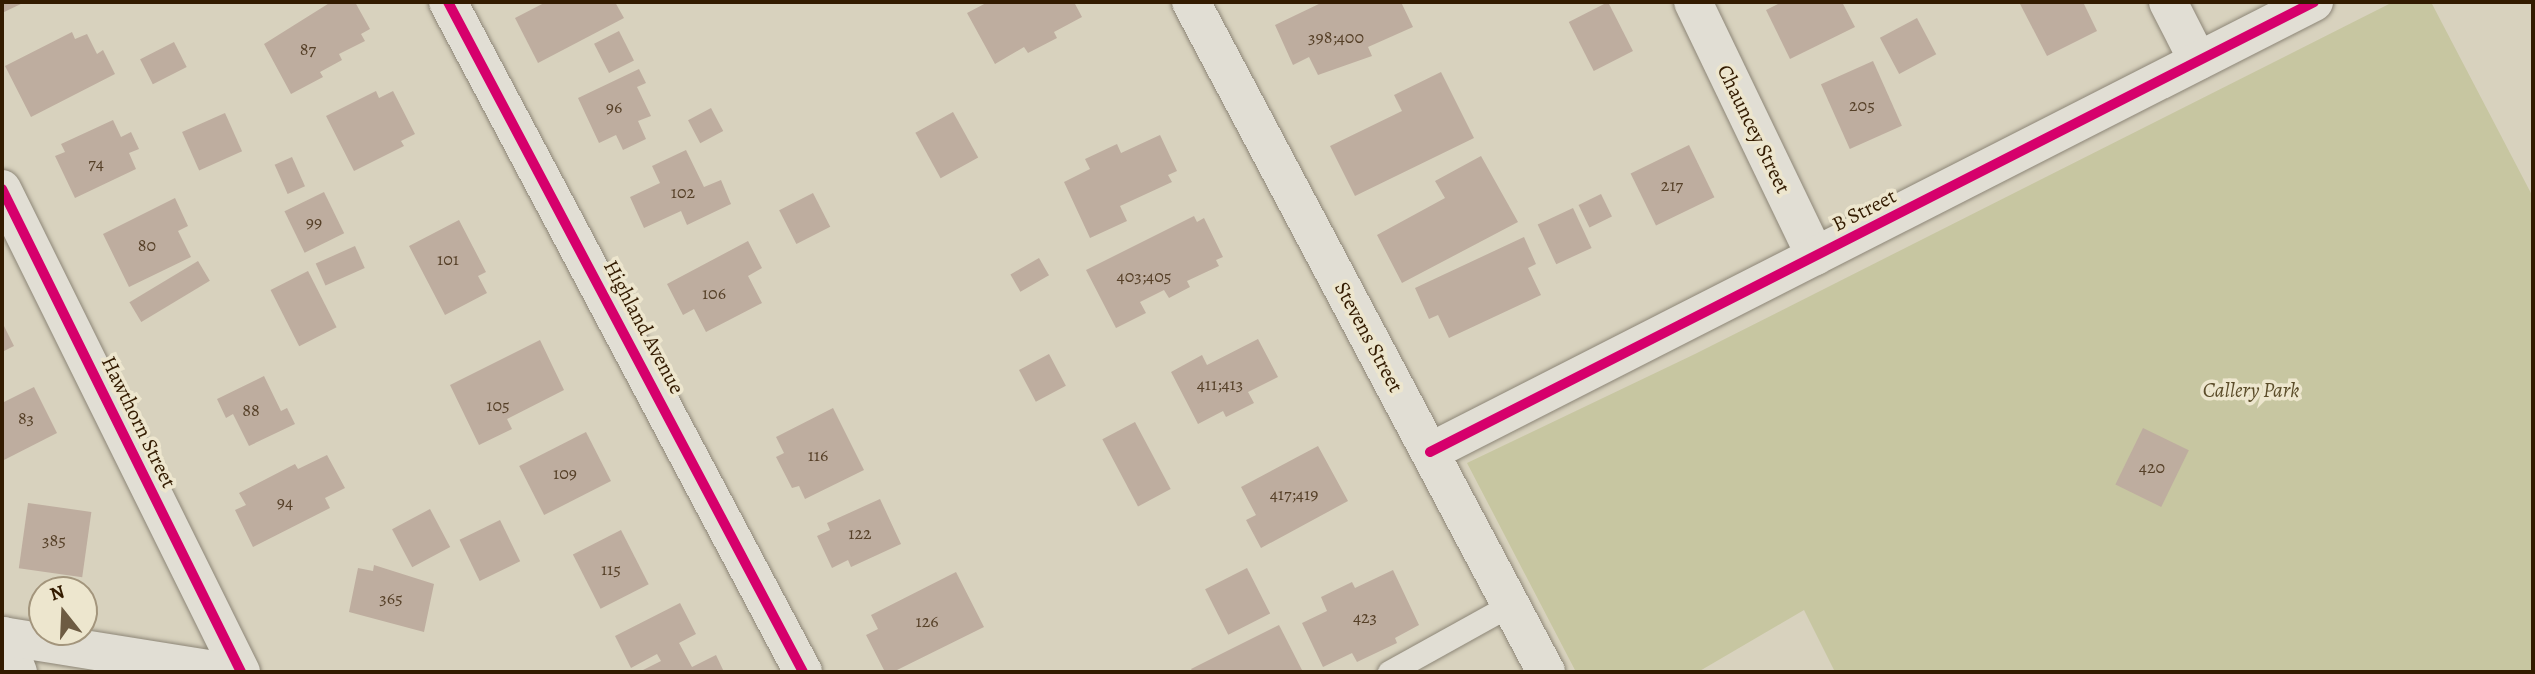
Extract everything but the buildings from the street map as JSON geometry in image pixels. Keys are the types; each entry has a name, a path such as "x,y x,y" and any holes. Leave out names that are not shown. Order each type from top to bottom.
{"street":[{"name":"Highland Avenue","path":"448,2 803,672"},
{"name":"Stevens Street","path":"1191,2 1546,672"},
{"name":"Chauncey Street","path":"1693,2 1815,256"},
{"path":"2168,2 2199,61"},
{"name":"B Street","path":"1430,452 2314,2"},
{"name":"Hawthorn Street","path":"2,189 241,672"},
{"path":"3,636 18,672"},
{"path":"3,636 227,672"}],"lane":[{"path":"1389,672 1510,605"}],"green space":[{"name":"Callery Park","path":"2393,2 2431,2 2533,197 2533,672 1835,672 1804,610 1698,672 1576,672 1467,463 1695,354"}],"cycle path":[{"path":"448,2 803,672"},
{"path":"1430,452 2314,2"},
{"path":"2,189 241,672"}]}
